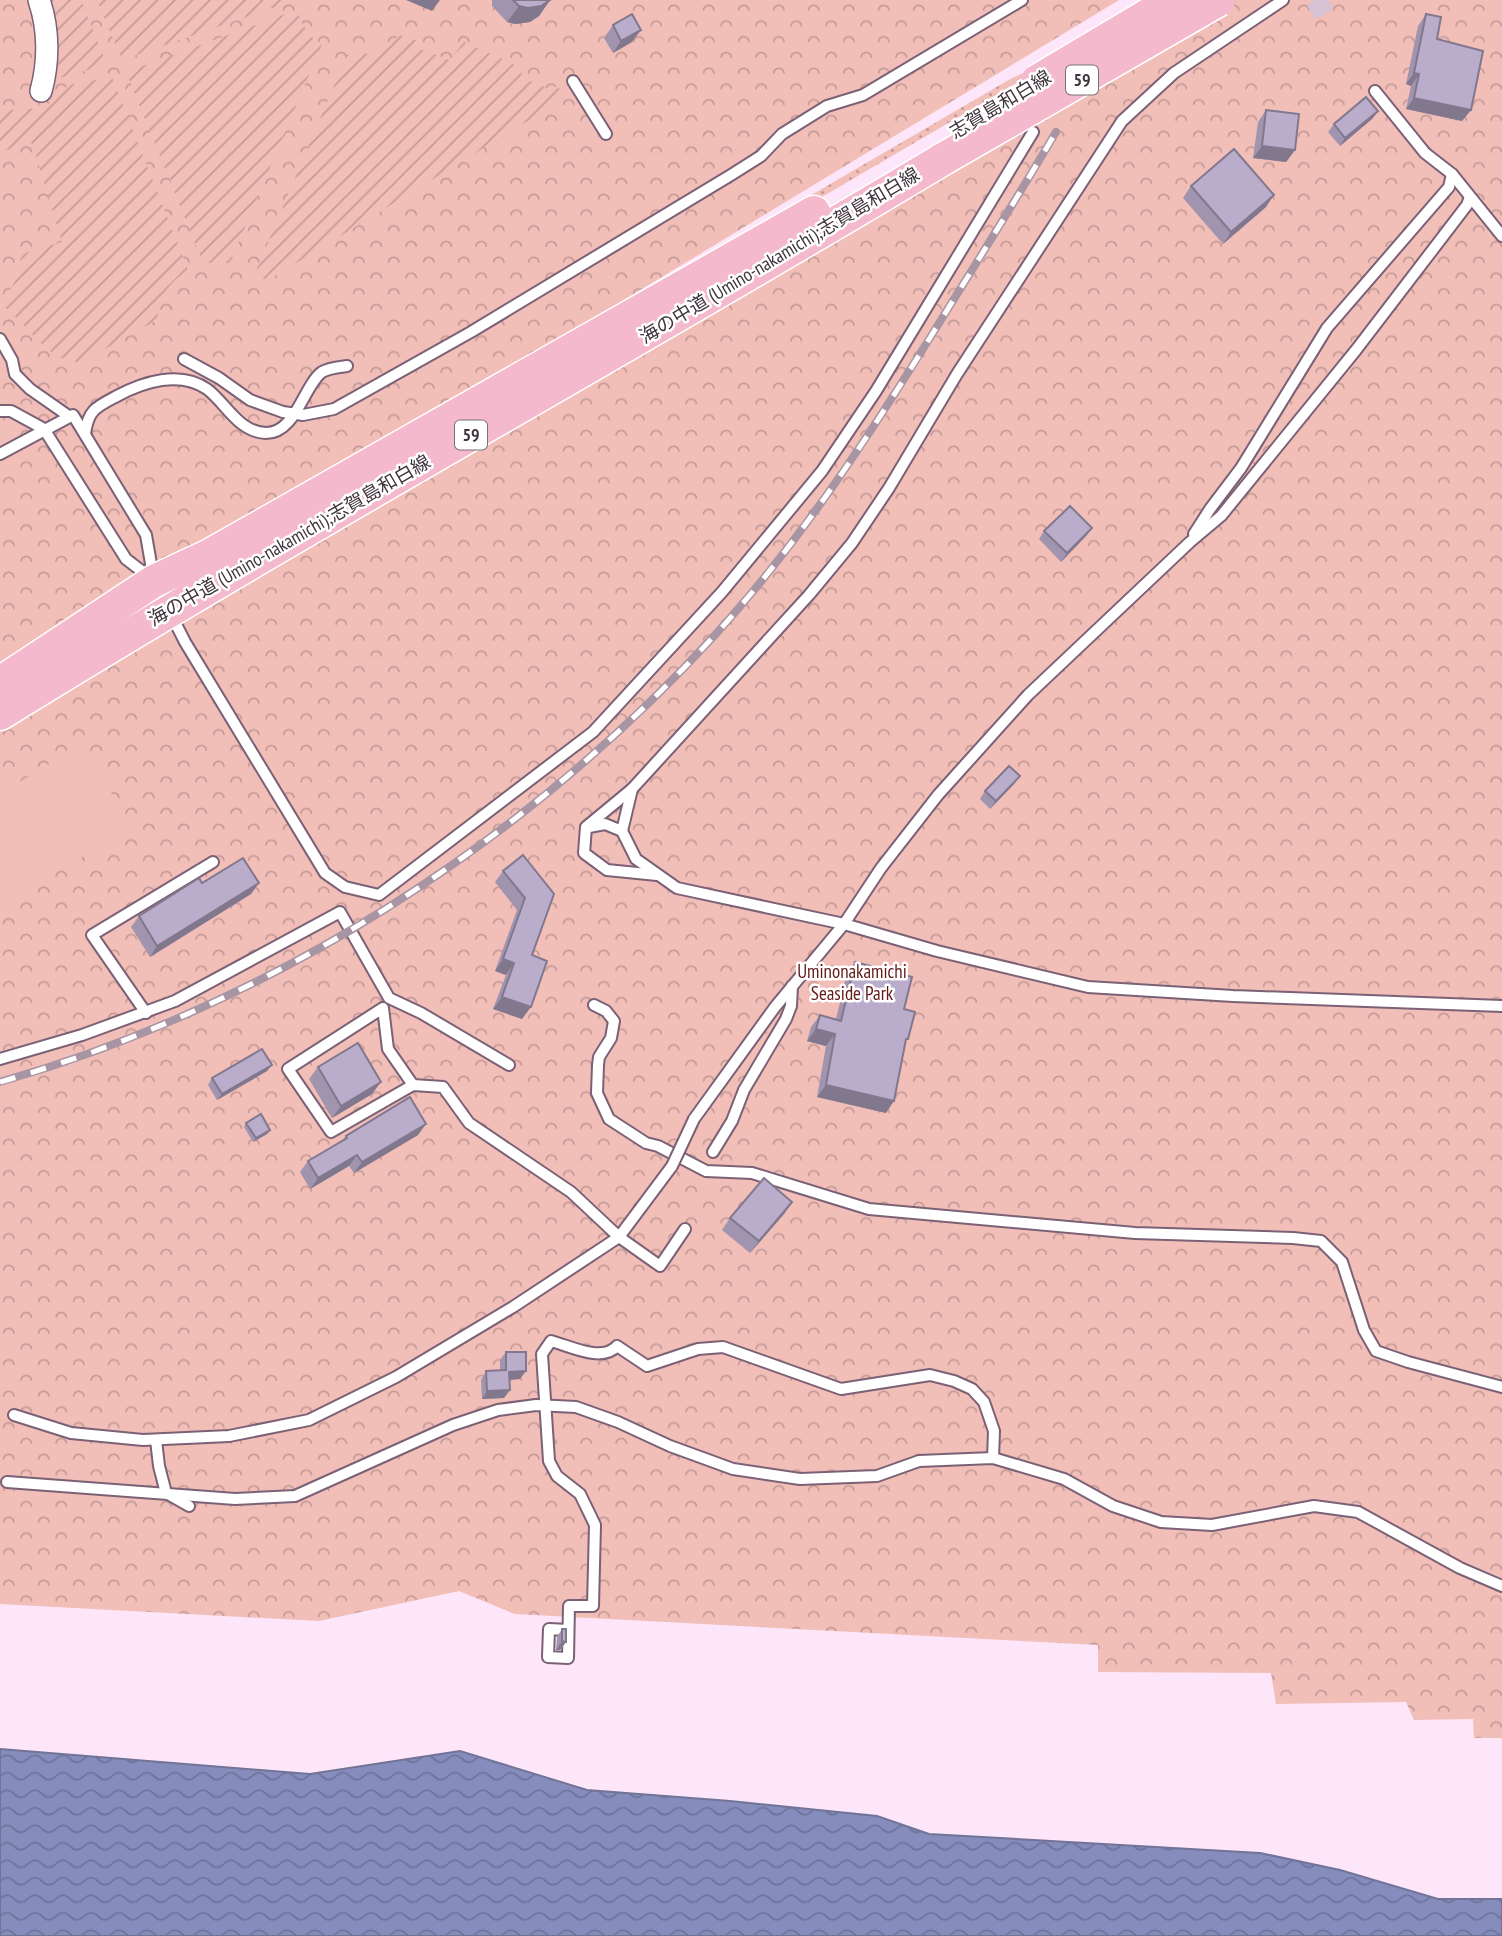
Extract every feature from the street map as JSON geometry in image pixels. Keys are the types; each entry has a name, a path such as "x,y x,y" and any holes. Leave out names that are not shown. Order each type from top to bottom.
{"main road":[{"name":"志賀島和白線","path":"939,151 1173,0"},
{"name":"志賀島和白線","path":"939,151 1219,0"},
{"name":"海の中道 (Umino-nakamichi);志賀島和白線","path":"0,683 154,581 210,555 939,151"},
{"name":"海の中道 (Umino-nakamichi);志賀島和白線","path":"0,714 170,609 778,258 939,151"}],"street":[{"path":"39,0 44,15 47,55 41,91"}],"lane":[{"path":"184,359 219,378 250,400 303,415 334,409 471,332 741,169 761,156 782,134 827,106 863,95 1022,0"},
{"path":"656,875 607,870 584,853 586,827 632,789 809,595 852,543 889,488 957,374 1122,121 1174,73 1283,0"},
{"path":"573,81 606,134"},
{"path":"1375,90 1425,153 1452,174 1502,236"},
{"path":"0,338 12,360 15,374 30,389 72,416 85,434 146,535 154,581 185,642 325,873 345,887 379,895 593,732 722,592 822,471 876,391 1033,132"},
{"path":"1190,542 1210,509 1241,468 1327,328 1449,187 1452,174"},
{"path":"14,1415 71,1433 143,1440 229,1436 309,1420 396,1377 461,1339 619,1237 672,1166 694,1119 792,986 844,924 881,868 938,795 1019,705 1190,542 1221,516 1356,350 1470,198"},
{"path":"85,434 87,420 95,407 139,384 172,379 194,381 209,390 233,417 247,427 266,433 279,429 294,414 313,382 323,371 348,366"},
{"path":"0,411 11,411 44,429 126,559 154,581"},
{"path":"0,454 72,416"},
{"path":"632,789 622,831 636,859 677,888 844,924 949,954 1088,987 1233,996 1502,1006"},
{"path":"586,827 605,824 622,831"},
{"path":"146,1013 92,935 213,862"},
{"path":"0,1059 82,1035 175,1001 340,912 389,998 421,1013 509,1065"},
{"path":"713,1152 732,1121 744,1090 786,1019 791,1006 792,986"},
{"path":"389,998 383,1008 288,1069 331,1132 413,1085 443,1087 469,1123 571,1192 619,1237 660,1266 685,1229"},
{"path":"594,1005 614,1021 611,1038 598,1065 597,1093 609,1119 646,1143 658,1146 706,1171 752,1173 869,1209 1135,1233 1321,1241 1342,1262 1364,1330 1376,1351 1408,1363 1502,1387"},
{"path":"383,1008 388,1049 413,1085"},
{"path":"568,1630 569,1606 593,1606 594,1525 580,1494 557,1476 549,1461 542,1354 551,1341 596,1354 612,1351 617,1346 647,1366 698,1349 723,1346 841,1390 930,1376 954,1381 972,1389 984,1402 994,1431 993,1458"},
{"path":"7,1482 236,1499 295,1496 453,1426 498,1410 546,1405 576,1407 733,1469 800,1479 877,1476 919,1461 993,1458 1064,1479 1113,1506 1161,1522 1212,1525 1314,1506 1358,1511 1460,1568 1502,1586"},
{"path":"156,1440 166,1493 189,1506"}],"green space":[{"path":"0,0 1119,0 0,678"},
{"path":"48,0 81,0 105,60 88,70 53,80"},
{"path":"97,0 295,0 122,60"},
{"name":"Uminonakamichi Seaside Park","path":"1235,0 1502,0 1502,1738 1474,1738 1473,1719 1414,1720 1406,1702 1276,1704 1271,1673 1098,1672 1098,1645 515,1614 459,1591 319,1621 0,1604 0,727 1127,68"},
{"path":"297,10 306,30 322,44 230,263 203,263 126,72"},
{"path":"399,35 416,40 414,47 450,60 464,42 522,68 521,77 551,90 557,85 565,98 267,281 255,273 347,55 376,51"},
{"path":"1065,55 637,305 633,299 1012,78"},
{"path":"112,77 188,270 166,291 157,320 81,362 70,361 49,350 2,305 15,281 22,254 62,242 32,143 0,152 0,114 18,108 43,109 68,85"},
{"path":"82,744 132,827 0,906 0,794"}],"water":[{"path":"0,1749 310,1774 460,1751 587,1790 877,1816 929,1834 1260,1853 1340,1870 1438,1899 1502,1899 1502,1936 0,1936"}],"building":[{"path":"513,0 550,0 541,6 528,8 519,6"},
{"path":"632,14 641,30 621,41 613,25"},
{"path":"1426,14 1441,17 1437,39 1483,51 1471,110 1414,98 1419,74 1414,73"},
{"path":"1366,97 1378,111 1345,138 1334,124"},
{"path":"1266,110 1299,114 1295,150 1262,146"},
{"path":"1234,149 1274,195 1231,232 1191,186"},
{"path":"1070,506 1092,528 1067,553 1044,531"},
{"path":"1009,766 1020,776 996,801 985,791"},
{"path":"523,855 554,894 532,955 547,961 531,1007 502,997 514,963 503,959 525,898 503,871"},
{"path":"243,858 259,883 157,946 139,916 199,878 202,883"},
{"path":"855,962 912,977 904,1009 915,1012 906,1039 894,1101 826,1085 835,1034 816,1029 820,1015 841,1021"},
{"path":"358,1043 381,1082 341,1106 318,1067"},
{"path":"262,1049 272,1065 222,1094 212,1078"},
{"path":"410,1097 426,1124 362,1162 357,1155 318,1178 308,1161"},
{"path":"261,1114 270,1130 256,1138 246,1123"},
{"path":"764,1178 792,1202 759,1241 730,1218"},
{"path":"506,1352 526,1352 526,1371 509,1372 510,1390 487,1391 486,1371 506,1370"},
{"path":"562,1629 566,1629 566,1642 562,1641"}],"tunnel":[{"path":"1316,0 1324,14"}],"railway":[{"path":"0,1082 101,1049 199,1009 295,961 387,908 476,848 560,782 640,712 714,636 807,523 915,361 1056,132"}]}
